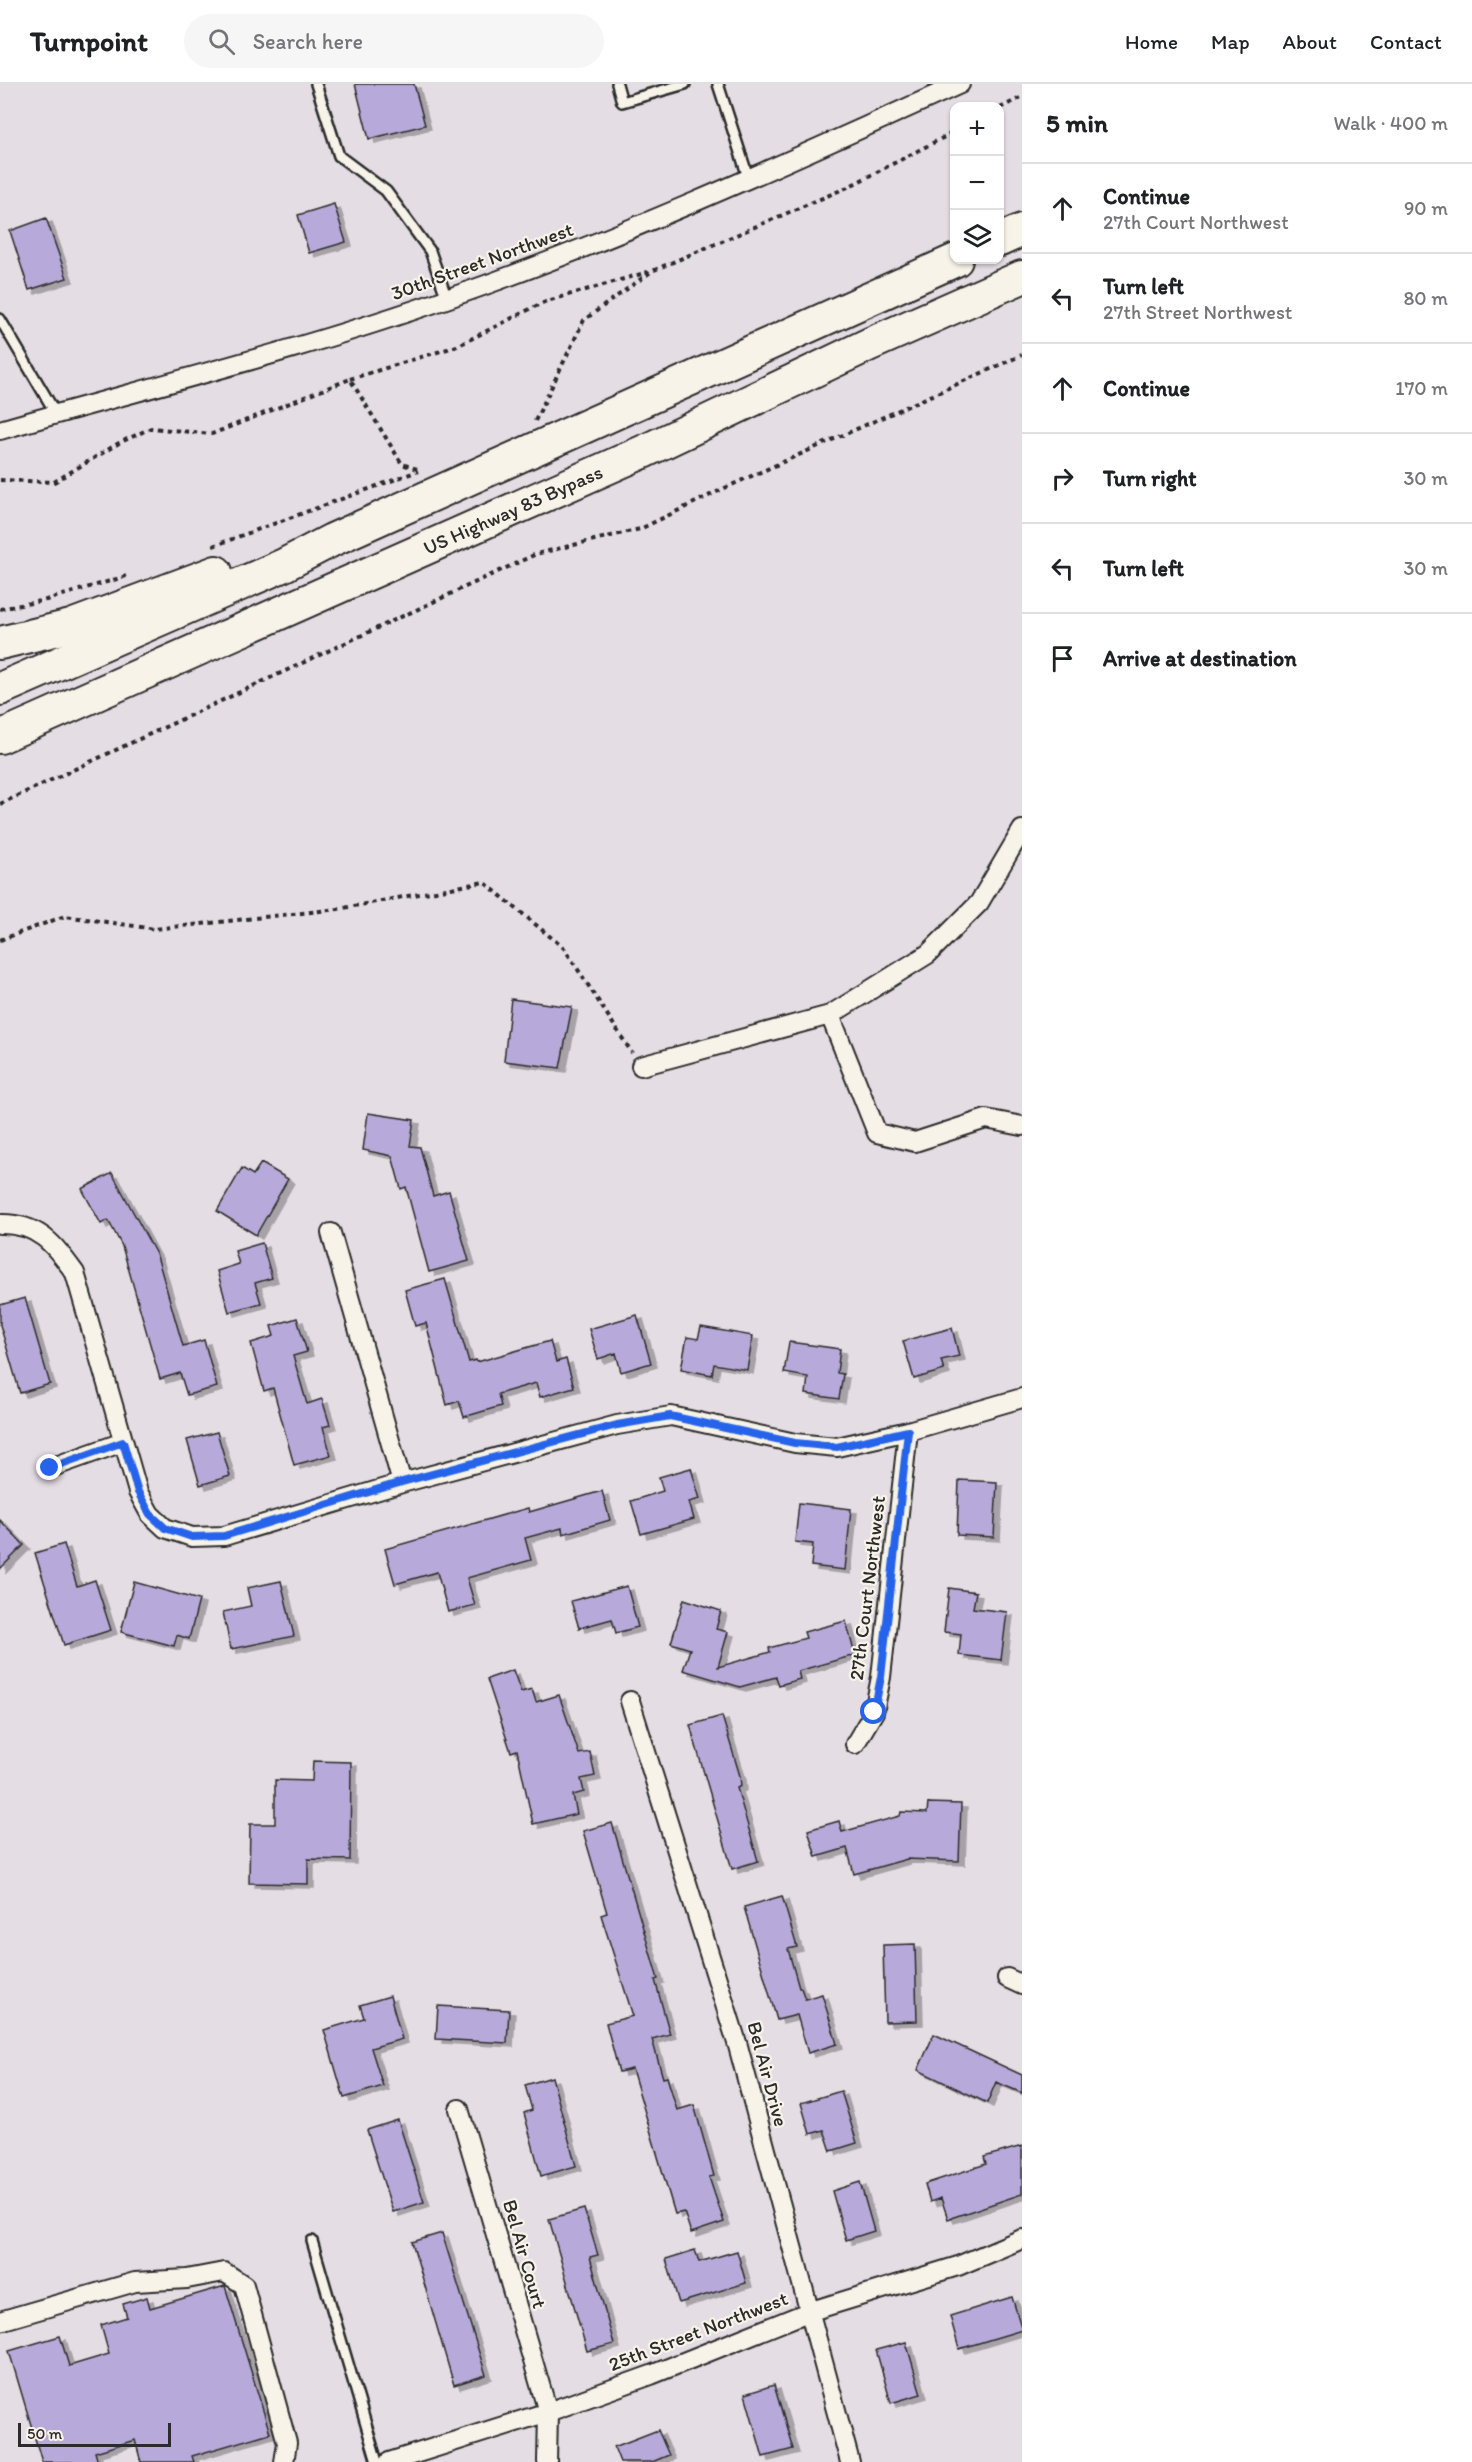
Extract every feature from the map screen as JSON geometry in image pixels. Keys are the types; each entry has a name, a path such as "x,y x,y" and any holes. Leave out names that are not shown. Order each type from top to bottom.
{"highway":[{"path":"1004,238 1022,230"},
{"path":"0,689 284,565 332,540 950,263"},
{"name":"US Highway 83 Bypass","path":"0,737 645,450 870,344 1022,277"},
{"path":"0,643 71,626 254,557 332,540"},
{"path":"0,761 210,660 290,608"}],"street":[{"name":"30th Street Northwest","path":"0,430 322,339 447,299 583,249 749,180 960,84"},
{"path":"640,1066 830,1015 928,954 980,903 1022,830"},
{"path":"830,1015 877,1133 915,1142 986,1119 1022,1126"},
{"path":"0,1224 20,1223 53,1244 75,1273 138,1492 150,1514 165,1528 192,1537 224,1536 402,1482 617,1425 670,1416 795,1443 837,1447 908,1431 1022,1398"},
{"path":"332,1233 402,1482"},
{"name":"27th Court Northwest","path":"855,1744 874,1712 881,1677 908,1431"},
{"path":"50,1468 123,1442"},
{"name":"Bel Air Drive","path":"630,1701 738,2046 850,2462"},
{"name":"Bel Air Court","path":"459,2109 548,2412 547,2462"},
{"name":"25th Street Northwest","path":"389,2462 548,2412 651,2375 808,2312 958,2266 1022,2239"},
{"path":"0,2320 135,2282 187,2279 224,2272 244,2285 287,2443 284,2462"}],"lane":[{"path":"316,84 339,156 386,191 430,251 447,299"},
{"path":"617,84 622,102 685,84"},
{"path":"718,84 749,180"},
{"path":"0,319 56,414"},
{"path":"312,2241 377,2462"}],"path":[{"path":"1004,106 1022,97"},
{"path":"0,480 54,482 119,443 151,428 212,434 350,379 457,346 544,302 652,271 849,187 950,134"},
{"path":"534,422 584,320 652,271"},
{"path":"0,804 536,554 640,529 727,487 1022,354"},
{"path":"350,379 402,464 418,471"},
{"path":"209,548 429,466"},
{"path":"0,609 46,600 132,574"},
{"path":"0,940 65,916 155,928 338,909 484,882 564,948 640,1066"}],"building":[{"path":"355,84 414,84 425,125 369,139"},
{"path":"334,204 346,242 309,253 298,215"},
{"path":"46,218 67,278 29,290 10,231"},
{"path":"511,999 572,1007 560,1068 504,1061"},
{"path":"368,1113 414,1120 410,1146 420,1147 433,1196 449,1191 469,1261 429,1272 406,1187 401,1189 392,1156 363,1150"},
{"path":"261,1163 288,1179 256,1235 217,1211 242,1168 253,1175"},
{"path":"112,1173 157,1256 183,1346 204,1340 217,1387 187,1395 180,1373 160,1379 122,1246 108,1220 101,1224 82,1189"},
{"path":"262,1243 272,1278 255,1283 261,1303 229,1312 217,1271 239,1264 235,1251"},
{"path":"445,1279 469,1362 476,1360 477,1362 550,1341 556,1362 566,1359 574,1387 540,1397 536,1383 498,1394 501,1406 464,1417 459,1401 447,1405 426,1323 415,1326 405,1290"},
{"path":"25,1298 50,1384 20,1393 0,1325 0,1305"},
{"path":"637,1315 651,1363 621,1372 616,1353 598,1359 589,1329"},
{"path":"297,1318 307,1352 293,1356 307,1404 322,1399 330,1425 323,1427 331,1455 294,1465 273,1388 264,1391 251,1343 274,1336 271,1326"},
{"path":"701,1327 753,1336 747,1370 714,1364 712,1375 681,1369 687,1337 698,1339"},
{"path":"952,1328 959,1356 941,1360 944,1370 914,1379 903,1341"},
{"path":"789,1342 840,1349 837,1373 843,1374 839,1399 806,1394 808,1377 784,1373"},
{"path":"217,1432 230,1476 200,1485 187,1440"},
{"path":"691,1468 700,1499 689,1502 694,1519 641,1534 631,1501 663,1491 659,1477"},
{"path":"959,1480 997,1482 994,1537 957,1535"},
{"path":"602,1491 610,1520 563,1534 562,1528 525,1538 531,1560 467,1578 475,1605 448,1612 437,1572 395,1584 385,1549 528,1508 529,1512"},
{"path":"799,1503 851,1509 845,1570 811,1566 813,1544 795,1542"},
{"path":"0,1520 24,1545 0,1569"},
{"path":"64,1544 77,1586 95,1580 111,1630 64,1645 35,1553"},
{"path":"281,1581 294,1636 231,1649 223,1612 251,1606 247,1588"},
{"path":"134,1582 199,1600 189,1639 177,1635 174,1646 121,1632"},
{"path":"627,1586 638,1627 616,1633 612,1619 579,1628 571,1601"},
{"path":"949,1588 976,1592 973,1608 1007,1612 1001,1660 959,1655 961,1634 944,1632"},
{"path":"684,1599 721,1611 716,1629 728,1632 718,1667 770,1652 769,1648 806,1638 804,1632 846,1621 855,1655 798,1671 800,1679 779,1685 776,1677 740,1687 683,1670 690,1649 671,1643"},
{"path":"513,1670 521,1692 532,1689 536,1702 559,1695 579,1754 590,1752 595,1776 581,1779 584,1792 573,1795 577,1814 533,1824 517,1750 511,1752 487,1679"},
{"path":"722,1716 740,1776 741,1786 737,1788 758,1861 732,1869 690,1725"},
{"path":"313,1761 351,1762 350,1860 308,1859 308,1884 249,1883 250,1824 275,1824 275,1780 312,1781"},
{"path":"928,1803 961,1804 959,1861 907,1859 854,1874 847,1848 816,1857 808,1830 839,1821 842,1832 900,1816 901,1812 927,1813"},
{"path":"612,1823 658,1979 655,1980 670,2034 652,2039 663,2078 667,2077 677,2110 694,2105 714,2176 709,2177 724,2222 691,2233 684,2212 675,2214 632,2069 619,2072 606,2023 633,2016 601,1915 607,1913 583,1831"},
{"path":"782,1896 797,1947 788,1949 799,1988 805,1999 822,1994 837,2044 808,2053 797,2015 777,2020 744,1907"},
{"path":"915,1944 917,2021 885,2022 883,1945"},
{"path":"390,1996 402,2039 371,2048 383,2086 344,2098 324,2030 364,2018 360,2005"},
{"path":"438,2006 509,2010 507,2043 436,2039"},
{"path":"934,2034 1022,2075 1022,2093 996,2082 987,2103 918,2070"},
{"path":"552,2077 576,2166 541,2176 524,2113 532,2110 525,2085"},
{"path":"841,2091 857,2143 831,2151 824,2130 810,2134 801,2103"},
{"path":"398,2120 424,2202 393,2212 367,2130"},
{"path":"1022,2146 1022,2194 948,2219 941,2198 930,2202 925,2184 986,2164 984,2157"},
{"path":"860,2182 874,2231 846,2240 832,2191"},
{"path":"584,2209 598,2255 590,2257 614,2344 587,2351 549,2219"},
{"path":"442,2233 486,2375 454,2385 412,2242"},
{"path":"695,2250 699,2262 737,2251 746,2283 679,2303 666,2259"},
{"path":"225,2286 270,2433 192,2456 194,2462 141,2462 135,2440 95,2452 98,2462 42,2462 9,2351 60,2336 69,2366 109,2354 101,2325 127,2317 123,2304 147,2297 150,2308"},
{"path":"1012,2297 1022,2330 959,2349 950,2316"},
{"path":"906,2342 921,2394 891,2403 876,2350"},
{"path":"774,2385 793,2449 763,2457 745,2394"},
{"path":"658,2430 669,2455 652,2462 620,2462 614,2447"}],"route":[{"path":"50,1468 123,1442 138,1492 150,1514 165,1528 192,1537 224,1536 402,1482 617,1425 670,1416 795,1443 837,1447 908,1431 881,1677 874,1712"}]}
